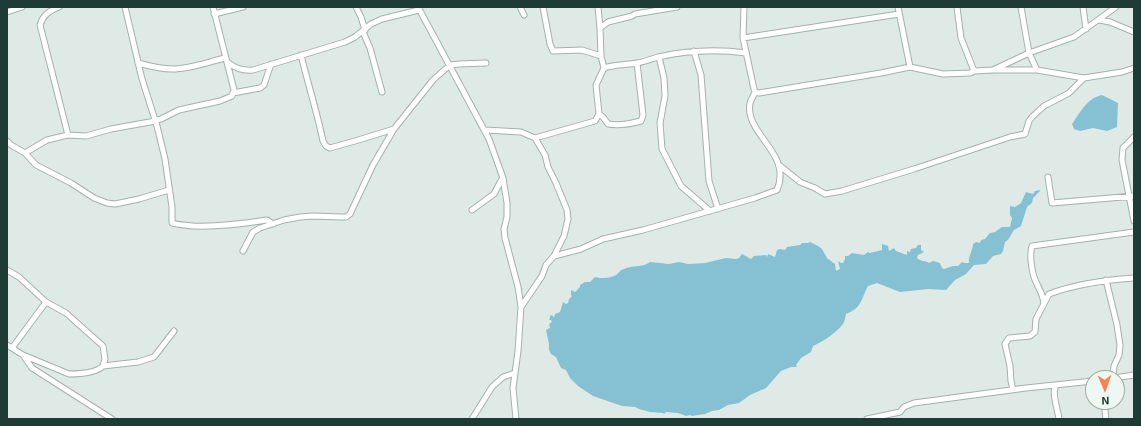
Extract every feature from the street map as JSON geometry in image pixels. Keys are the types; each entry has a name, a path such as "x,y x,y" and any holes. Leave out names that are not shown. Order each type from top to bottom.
{"street":[{"path":"7,12 22,7"},
{"path":"59,7 47,13 42,19 40,25 68,135"},
{"path":"125,7 138,62 165,159 172,207 171,220 173,224 230,226 268,220 273,224"},
{"path":"213,7 233,94"},
{"path":"214,14 243,7"},
{"path":"356,7 361,17 382,92"},
{"path":"520,7 524,15"},
{"path":"543,7 550,44 553,51 582,50 601,56"},
{"path":"535,138 595,121 599,114 596,85 604,68 601,56 598,7"},
{"path":"635,7 635,14"},
{"path":"600,28 608,22 635,14 677,7"},
{"path":"744,7 743,38 755,92 750,104 752,121 779,165 800,182 825,194 842,191 1010,137 1026,134 1029,121 1032,117 1044,106 1069,93 1084,78"},
{"path":"898,7 910,67"},
{"path":"957,7 962,38 974,71"},
{"path":"1021,7 1029,53 1037,70"},
{"path":"1083,7 1086,28"},
{"path":"993,70 1029,53 1074,37 1116,7"},
{"path":"226,60 233,67 243,70 252,70 345,42 364,31 371,24 382,19 418,9 485,130 503,178 507,203 507,217 504,234 518,287 521,307 516,373 513,388 516,419"},
{"path":"743,38 899,14"},
{"path":"1099,20 1110,22 1134,32"},
{"path":"604,68 612,65 637,63 659,57 694,52 717,50 746,53"},
{"path":"694,52 701,75 709,181 718,209"},
{"path":"301,55 323,141 326,146 330,148 394,129"},
{"path":"659,57 664,78 665,96 660,123 662,149 680,186 710,211"},
{"path":"138,62 154,67 171,69 226,60"},
{"path":"243,251 255,230 300,217 346,217 350,214 373,165 394,129 429,86 450,65 486,63"},
{"path":"599,114 608,124 611,125 624,125 641,121 643,115 637,63"},
{"path":"25,153 47,140 68,135 86,136 155,120 179,110 229,98 233,94 260,88 264,84 271,64"},
{"path":"755,92 759,93 910,67 943,74 993,70 1037,70 1051,71 1084,78 1122,72 1134,68"},
{"path":"485,130 521,132 535,138 545,155 548,167 567,210 568,219 564,236 554,256 546,265 542,276 521,307"},
{"path":"1134,136 1123,148 1122,160 1132,196 1134,221"},
{"path":"7,141 25,153 36,165 107,204 115,204 169,190"},
{"path":"554,256 581,249 603,239 643,230 718,209 776,190 779,185 779,165"},
{"path":"1048,177 1052,203 1132,196"},
{"path":"472,210 494,194 503,178"},
{"path":"1044,304 1043,295 1036,283 1032,269 1030,254 1032,246 1134,232"},
{"path":"7,270 19,277 46,302 66,313 103,346 105,358 103,366 99,370 69,374 23,355 7,345"},
{"path":"1013,390 1005,344 1010,338 1030,336 1035,332 1036,319 1049,294 1063,289 1106,280 1134,278"},
{"path":"1106,280 1117,325 1120,346 1119,355 1114,366 1114,370"},
{"path":"12,348 46,302"},
{"path":"103,366 138,362 154,357 174,331"},
{"path":"23,355 32,368 112,419"},
{"path":"472,419 492,387 502,377 516,373"},
{"path":"867,419 900,412 904,407 914,403 1013,390 1085,383"},
{"path":"1056,386 1054,388 1054,393 1059,419"}],"water":[{"path":"1102,95 1118,103 1117,127 1107,131 1093,128 1080,131 1074,129 1072,124 1084,106 1092,99"},
{"path":"1041,190 1033,198 1032,203 1027,207 1021,226 1014,230 1005,242 1001,254 993,256 986,264 974,265 966,274 955,280 946,290 928,289 900,292 877,283 868,286 858,306 846,314 844,323 837,331 813,346 811,352 801,358 796,365 797,367 791,367 781,371 766,388 750,395 739,403 728,405 719,410 692,416 666,412 664,414 650,412 635,407 622,406 593,396 578,386 570,378 566,370 561,368 556,357 551,354 549,350 546,330 550,328 549,324 552,322 549,320 550,316 551,315 554,317 555,314 560,312 563,302 566,304 568,303 572,296 571,290 575,292 580,285 585,282 590,282 595,277 611,277 623,269 644,265 650,262 669,264 679,262 688,264 705,263 726,258 736,259 742,254 751,259 754,256 766,255 767,257 768,254 775,257 777,250 785,250 787,247 810,242 822,249 827,258 835,264 836,271 840,269 838,261 843,263 845,256 852,253 864,255 868,252 870,253 882,250 882,244 888,246 889,251 894,248 896,251 907,255 907,251 910,252 911,249 921,245 921,250 924,252 918,255 917,258 929,263 933,261 940,263 944,269 958,266 962,262 969,263 973,244 976,242 980,243 981,240 985,239 990,233 995,232 1002,227 1010,227 1012,218 1010,215 1010,206 1015,207 1021,203 1026,192 1033,194 1035,191"}]}
